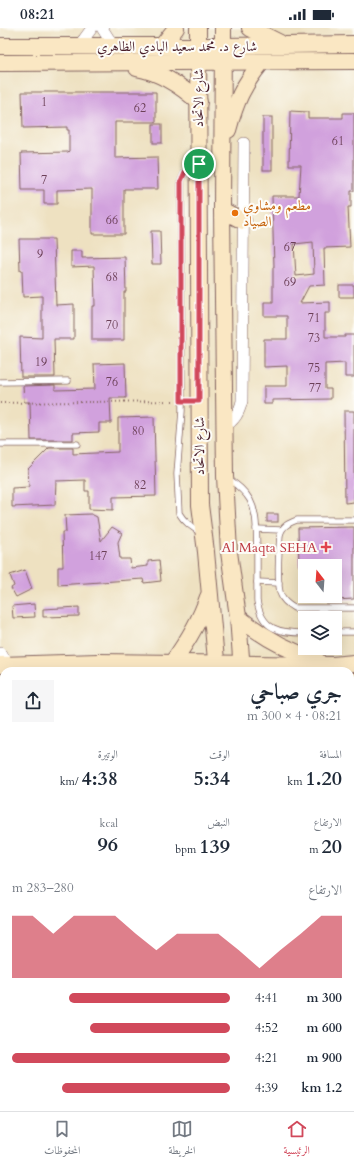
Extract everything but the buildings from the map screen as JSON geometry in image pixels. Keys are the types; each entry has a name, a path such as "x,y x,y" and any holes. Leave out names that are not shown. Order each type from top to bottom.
{"main road":[{"path":"162,46 176,28"},
{"name":"شارع الاتحاد","path":"198,28 200,499 217,667"},
{"name":"شارع الاتحاد","path":"223,28 222,210 225,476 230,552 242,667"},
{"path":"250,28 285,45"},
{"name":"شارع د. محمد سعيد البادي الظاهري","path":"1,65 198,62 223,54 285,45 354,44"},
{"name":"شارع د. محمد سعيد البادي الظاهري","path":"0,46 198,46 223,54 262,62 354,62"},
{"path":"222,151 238,97 252,74 262,62"},
{"path":"109,63 143,69 155,73 176,84 198,102"},
{"path":"222,210 243,221"},
{"path":"172,663 194,631 209,591"},
{"path":"238,618 284,648 310,658 332,664"},
{"path":"3,661 172,663 217,667"},
{"path":"264,667 354,663"}],"street":[{"path":"78,46 92,28"},
{"path":"102,28 109,39 116,46"},
{"path":"224,427 237,417 242,402 244,143"}],"lane":[{"path":"199,164 185,172 181,181 181,427 177,474 179,513 184,521 203,534"},
{"path":"0,382 68,381"},
{"path":"0,444 77,444"},
{"path":"225,476 243,490 250,500 254,512 256,529 257,601 261,616 271,627 278,631 298,633"},
{"path":"354,520 298,520 288,524 281,530 280,535 279,583 280,594 283,599 294,608 354,608"},
{"path":"256,529 281,530"},
{"path":"257,582 279,583"},
{"path":"342,632 354,632"}],"path":[{"path":"0,403 181,401"}],"place":[{"name":"مطعم ومشاوي الصياد","path":"235,213"},
{"name":"Al Maqta SEHA","path":"326,547"}],"route":[{"path":"199,164 199,401 181,401 180,186 185,172 199,164"}]}
